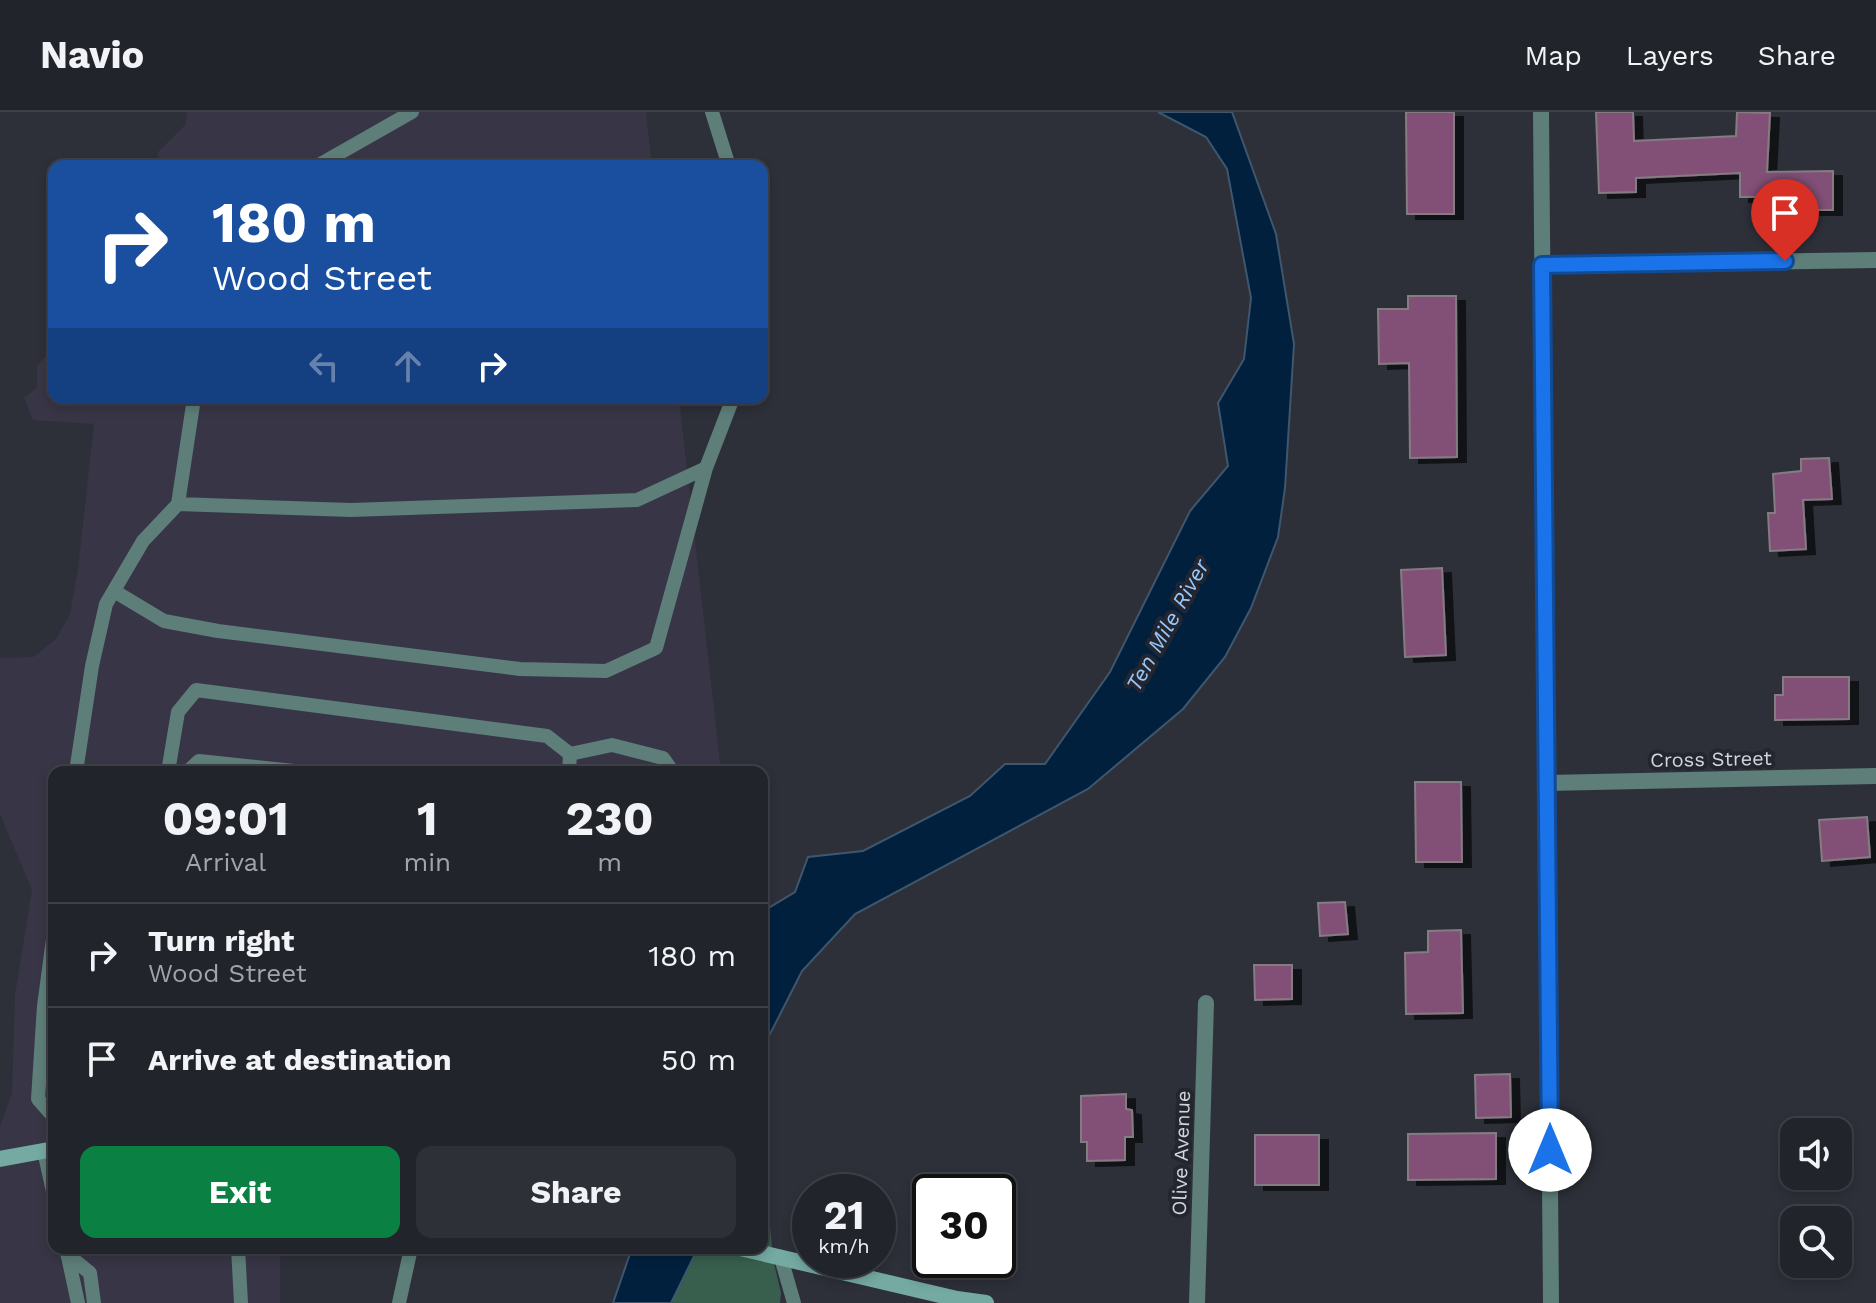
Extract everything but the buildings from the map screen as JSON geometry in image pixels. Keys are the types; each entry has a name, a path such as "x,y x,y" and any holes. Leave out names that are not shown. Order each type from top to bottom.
{"main road":[{"path":"0,1159 48,1150"},
{"path":"765,1254 956,1301 986,1303"}],"street":[{"path":"1541,112 1551,1303"},
{"path":"1542,265 1876,260"},
{"name":"Cross Street","path":"1547,783 1876,776"},
{"name":"Olive Avenue","path":"1197,1303 1206,1003"}],"lane":[{"path":"328,160 412,112"},
{"path":"712,112 727,160"},
{"path":"77,766 92,666 106,604 143,541 178,504 193,404"},
{"path":"114,591 164,621 205,628 520,669 606,671 656,648 706,468 731,404"},
{"path":"178,504 351,510 637,500 706,468"},
{"path":"169,766 178,712 196,690 547,736 570,754"},
{"path":"570,754 612,745 663,758 669,766"},
{"path":"569,766 570,754"},
{"path":"194,766 199,761 247,766"},
{"path":"48,976 38,1099 48,1110"},
{"path":"67,1254 78,1303"},
{"path":"69,1254 90,1273 94,1303"},
{"path":"238,1254 241,1303"},
{"path":"399,1303 410,1254"},
{"path":"781,1258 794,1303"}],"shaded area":[{"path":"187,112 646,112 651,160 159,160 157,153 186,124"},
{"path":"47,355 48,404 680,404 720,766 48,766 48,1254 280,1254 280,1303 0,1303 0,1126 12,1093 15,995 32,890 0,814 0,658 33,657 56,639 70,614 94,424 33,420 24,398 37,388 37,365"}],"green space":[{"path":"768,1204 780,1303 671,1303 695,1254 768,1254"}],"water":[{"name":"Ten Mile River","path":"1158,112 1232,112 1276,234 1294,344 1285,488 1278,537 1251,608 1225,657 1183,709 1088,789 855,914 802,971 768,1038 768,908 795,892 808,857 863,851 970,796 1005,764 1045,764 1110,672 1190,511 1228,466 1218,403 1244,359 1251,298 1227,169 1206,137"},
{"path":"630,1254 695,1254 671,1303 613,1303"}],"route":[{"path":"1550,1150 1542,265 1785,261"}]}
